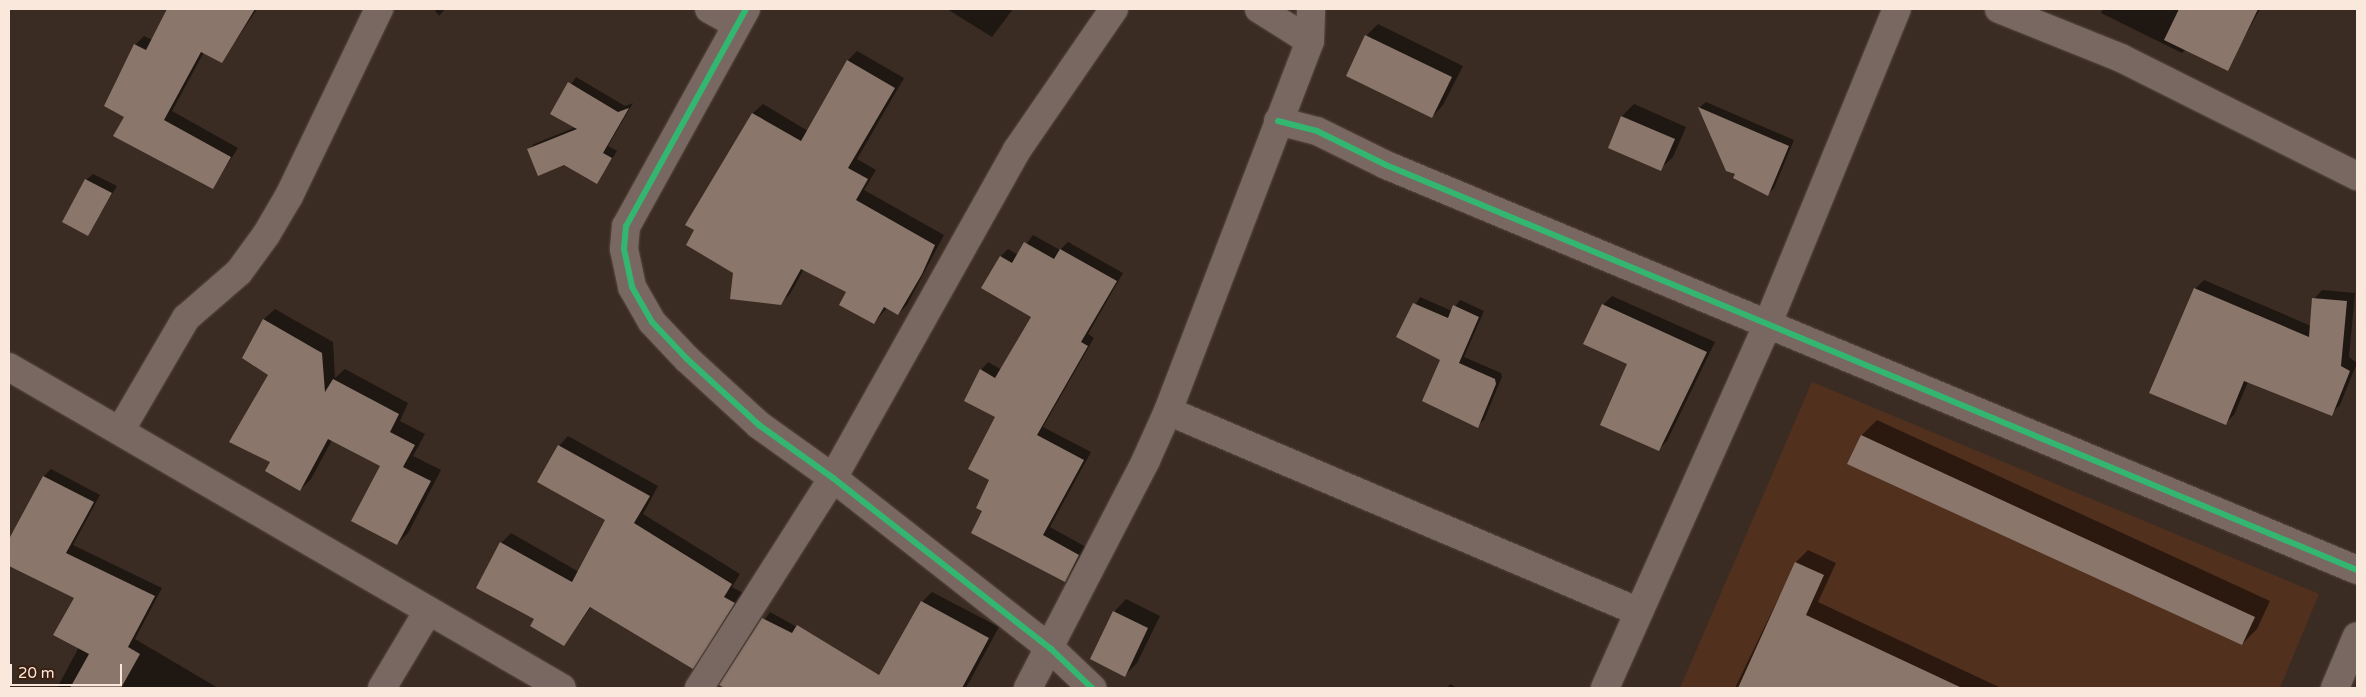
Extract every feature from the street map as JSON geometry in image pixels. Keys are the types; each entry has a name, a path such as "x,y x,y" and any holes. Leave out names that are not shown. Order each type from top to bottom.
{"street":[{"path":"120,431 186,318 240,272 266,235 289,196 380,9"},
{"path":"709,9 741,16 626,226 624,249 632,287 652,322 687,359 759,425 833,478 1050,649 1092,688"},
{"path":"699,688 833,478 1017,150 1114,9"},
{"path":"1259,9 1310,41"},
{"path":"1028,688 1050,649 1168,411 1278,120 1310,41 1311,9"},
{"path":"1605,688 1768,323 1897,9"},
{"path":"2000,9 2121,58 2357,176"},
{"path":"1278,120 1317,131 1386,165 2357,570"},
{"path":"9,367 428,612 562,688"},
{"path":"1168,411 1639,612"},
{"path":"382,688 428,612"},
{"path":"2335,688 2357,636"}],"shaded area":[{"path":"1812,382 2319,594 2280,688 1680,688"}],"building":[{"path":"167,9 255,9 222,63 201,52 164,120 231,157 213,189 113,136 124,117 104,106 134,44 146,50"},
{"path":"2179,9 2258,9 2228,71 2164,40"},
{"path":"1365,35 1452,77 1432,118 1346,76"},
{"path":"847,60 895,88 848,168 868,179 856,200 935,245 922,274 898,315 884,307 874,324 839,305 846,292 801,269 781,305 730,299 733,273 686,245 694,230 685,225 752,113 801,141"},
{"path":"568,82 618,112 629,108 603,153 612,158 597,184 564,165 538,176 527,149 577,129 550,114"},
{"path":"1698,107 1789,146 1768,196 1733,178 1735,174 1726,171"},
{"path":"1621,116 1675,139 1661,171 1608,148"},
{"path":"85,179 112,193 88,236 62,222"},
{"path":"1024,242 1054,259 1060,249 1117,281 1081,342 1088,346 1037,435 1084,460 1043,535 1079,555 1065,582 971,533 982,511 976,508 989,480 968,469 995,417 964,401 980,369 995,378 1031,317 981,288 1000,256 1012,263"},
{"path":"2194,288 2309,337 2312,298 2347,301 2341,366 2350,371 2332,416 2244,381 2226,425 2149,393"},
{"path":"1413,303 1448,318 1453,305 1479,317 1459,363 1495,379 1496,384 1478,428 1422,401 1440,360 1396,337"},
{"path":"1602,304 1707,352 1659,451 1600,425 1627,364 1583,344"},
{"path":"263,319 322,353 325,392 333,379 399,414 390,432 415,445 403,467 431,481 397,545 351,521 380,466 328,439 300,491 265,471 270,462 229,442 268,375 242,358"},
{"path":"1861,435 2255,617 2242,645 1847,464"},
{"path":"558,445 650,496 634,523 732,584 724,597 735,603 693,669 590,607 564,646 530,626 534,619 476,588 500,542 572,582 605,520 537,482"},
{"path":"43,476 94,502 66,553 155,596 128,647 140,654 121,688 70,688 89,654 53,635 74,598 9,566 9,539"},
{"path":"1795,562 1824,575 1806,615 1962,688 1738,688"},
{"path":"921,601 989,638 962,688 725,688 719,685 762,618 792,633 797,625 879,675"},
{"path":"1113,611 1148,628 1125,677 1090,659"}],"cycle path":[{"path":"746,9 626,226 624,249 632,287 652,322 687,359 759,425 833,478 1051,649 1092,688"},
{"path":"1278,121 1317,131 1386,165 2357,570"}]}
